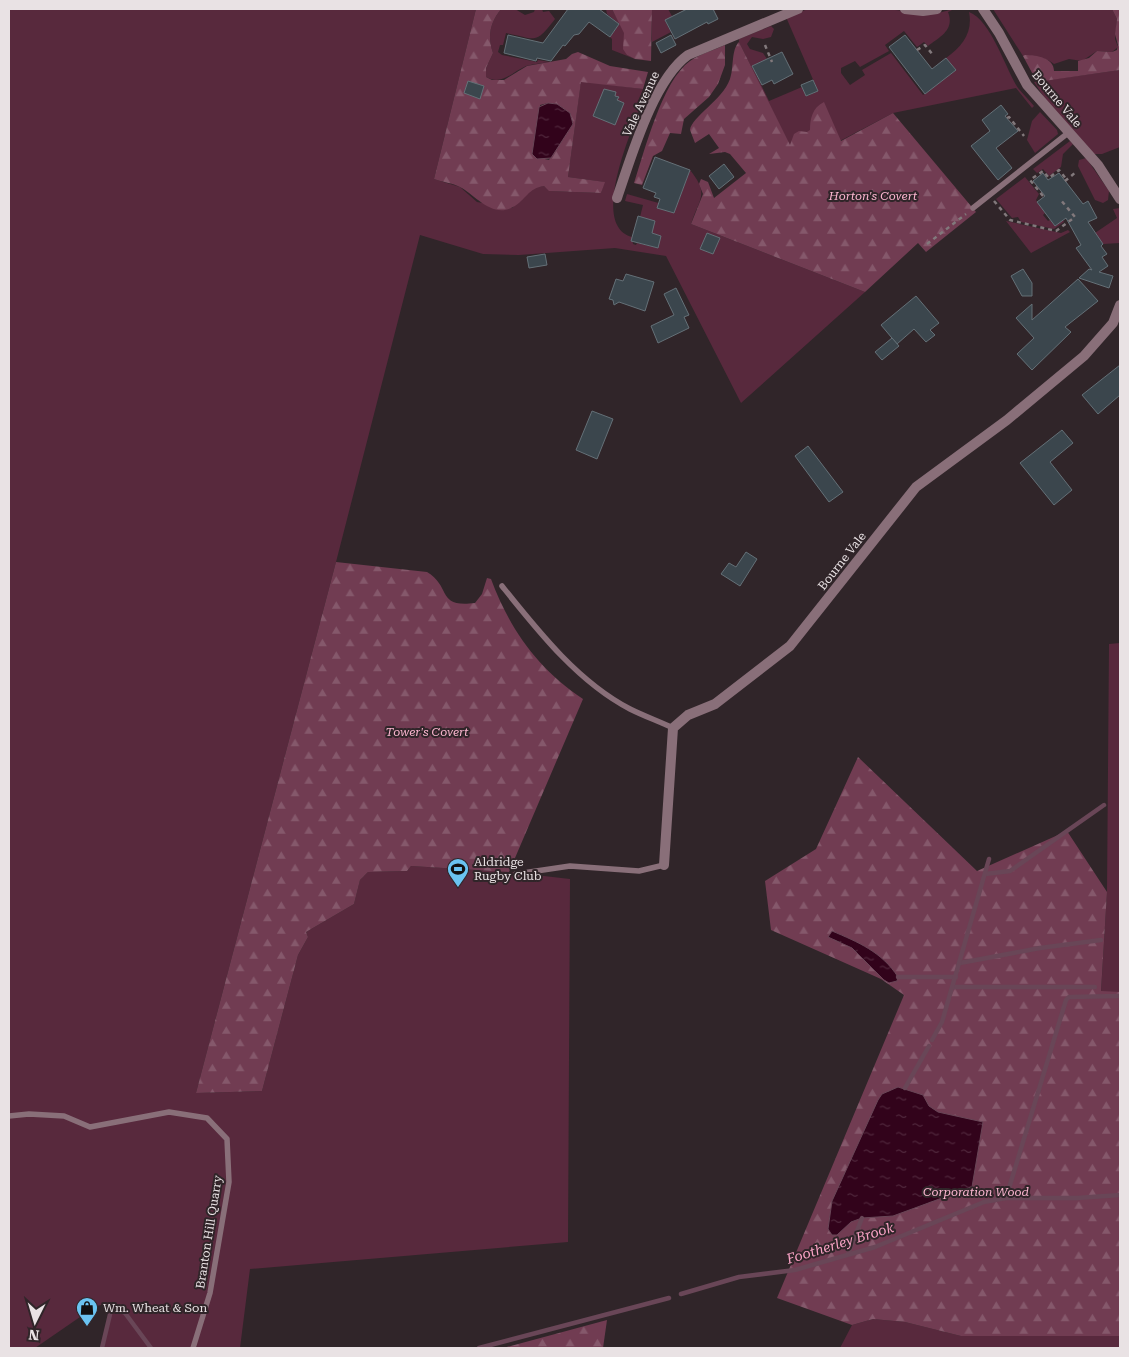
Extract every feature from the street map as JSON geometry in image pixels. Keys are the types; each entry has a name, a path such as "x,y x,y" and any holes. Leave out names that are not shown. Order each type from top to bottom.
{"street":[{"name":"Vale Avenue","path":"618,198 652,106 670,72 680,61 688,55 798,9"},
{"path":"905,9 923,11 937,9"},
{"name":"Bourne Vale","path":"983,9 999,33 1027,85 1098,165 1120,199"},
{"name":"Bourne Vale","path":"673,728 688,715 716,704 790,646 916,487 1007,420 1084,356 1113,323 1120,305"},
{"path":"664,865 673,728"}],"lane":[{"path":"973,208 1068,133"},
{"path":"502,586 538,631 566,660 597,687 629,708 673,728"},
{"path":"516,874 570,866 639,871 664,865"},
{"name":"Branton Hill Quarry","path":"9,1116 29,1114 64,1116 90,1127 169,1112 207,1118 227,1139 229,1182 210,1293 193,1348"}],"path":[{"path":"765,45 772,62"},
{"path":"917,50 925,45 933,55"},
{"path":"1007,118 1009,117 1024,136"},
{"path":"1043,196 1030,180 1043,171 1049,178 1059,170 1066,181 1076,172"},
{"path":"994,200 1010,220 1056,231 1075,217 1060,199"},
{"path":"927,244 973,208"}],"shaded area":[{"path":"9,9 476,9 434,179 460,187 477,202 512,208 534,187 544,186 550,191 601,193 604,182 568,177 581,81 643,89 636,107 640,108 616,178 613,198 614,216 620,229 632,237 633,244 636,245 637,243 658,248 661,236 652,233 640,217 643,205 625,201 627,194 676,208 690,170 700,185 701,191 701,197 691,224 865,292 741,403 666,256 615,248 519,255 483,254 420,235 196,1093 262,1091 298,955 308,937 306,932 354,904 360,880 368,872 407,871 411,866 509,872 570,879 568,1242 250,1269 240,1348 104,1348 113,1303 96,1306 35,1348 9,1348"},
{"path":"501,9 515,9 525,15 534,12 535,9 542,9 543,12 549,11 555,19 543,33 535,38 530,38 506,33 503,45 500,45 498,52 502,55 537,62 538,60 550,62 526,66 502,79 497,80 486,77 486,68 493,53 490,41 492,25"},
{"path":"606,9 612,9 620,22 625,34 627,55 635,59 612,50 612,39 610,37 619,24 607,14"},
{"path":"652,9 668,9 672,16 665,21 671,32 652,42"},
{"path":"808,9 886,9 934,14 954,9 948,12 950,24 948,28 928,46 924,42 917,47 904,31 885,45 889,51 860,67 855,61 841,68 841,73 850,85 865,75 862,70 891,53 923,95 956,70 946,58 957,49 968,32 969,12 984,24 991,34 1018,88 1034,106 1032,108 1016,88 893,113 798,163 739,39 771,26 774,29 771,37 763,39 752,37 747,44 750,49 763,53 767,59 752,66 769,101 802,87 807,96 818,91 786,17"},
{"path":"993,9 1112,9 1117,19 1115,39 1118,47 1112,52 1097,51 1082,61 1069,59 1054,64 1039,57 1023,56"},
{"path":"1120,70 1120,147 1102,154 1093,154 1056,115 1034,82"},
{"path":"1040,112 1057,130 1058,134 1035,153 1027,140 1032,121"},
{"path":"1070,141 1073,144 1063,154 1061,167 1049,176 1043,169 1037,173 1033,169"},
{"path":"1086,158 1109,191 1108,200 1103,203 1095,200 1078,166 1079,160"},
{"path":"1025,177 1039,194 1036,200 1048,221 1050,220 1055,226 1063,220 1064,222 1054,229 1021,222 1018,217 1012,218 996,199"},
{"path":"1120,208 1120,243 1103,244 1095,233 1117,218 1113,209"},
{"path":"1006,221 1061,233 1068,230 1070,232 1031,253"},
{"path":"1120,643 1120,992 1101,992 1107,892 1109,644"},
{"path":"873,1319 905,1322 961,1336 1120,1336 1120,1348 840,1348 852,1325"}],"green space":[{"path":"476,9 501,9 494,19 490,35 493,53 486,68 486,77 492,80 504,80 527,66 566,59 578,52 610,66 648,72 643,89 581,82 568,177 605,182 601,193 549,191 544,186 534,189 513,207 506,210 498,210 491,208 457,186 434,179","holes":["548,103 557,104 570,113 573,124 549,160 540,158 540,105"]},
{"path":"612,9 652,9 651,61 635,59 627,55 623,49 624,33"},
{"path":"1112,9 1120,9 1120,70 1037,82 1023,56 1025,55 1048,60 1054,71 1078,71 1078,61 1089,58 1097,51 1112,52 1117,50 1118,45 1115,34 1117,19"},
{"name":"Horton's Covert","path":"739,42 790,145 794,134 799,131 807,132 810,130 812,114 824,102 841,141 893,113 976,212 926,252 918,243 865,292 691,224 703,194 699,184 701,179 708,182 714,198 746,173 730,154 725,152 709,154 719,148 709,134 695,143 690,130 696,119 726,87 731,75 736,45"},
{"path":"725,45 725,65 718,84 709,97 684,119 681,134 670,133 662,151 653,156 642,185 634,183 649,135 671,84 690,61"},
{"name":"Tower's Covert","path":"336,562 427,572 440,584 449,599 463,604 475,603 482,594 487,578 491,579 507,615 527,647 552,675 583,699 509,872 411,866 407,871 368,872 360,880 354,904 306,932 308,937 298,955 262,1091 196,1093"},
{"name":"Corporation Wood","path":"858,757 977,871 1067,831 1107,892 1101,991 1120,992 1120,1336 961,1336 905,1322 873,1319 852,1325 777,1298 904,995 881,979 771,930 765,881 816,849"},
{"path":"607,1320 603,1348 503,1348"}],"water":[{"path":"548,103 557,104 570,113 573,124 551,158 537,159 532,154 539,107"},
{"path":"832,931 877,954 892,968 898,977 897,981 889,983 884,980 852,948 828,937"},
{"path":"898,1087 923,1095 929,1106 938,1112 983,1122 972,1187 893,1216 862,1218 851,1222 837,1235 832,1235 828,1229 832,1201 878,1100 882,1094"}],"building":[{"path":"568,9 599,9 619,24 610,37 589,22 579,34 574,35 565,46 563,45 551,61 537,58 536,61 504,53 508,35 543,43"},
{"path":"687,9 713,9 718,19 708,24 707,22 675,39 665,20"},
{"path":"671,35 676,45 661,53 656,43"},
{"path":"905,35 932,69 946,58 956,70 925,94 889,47"},
{"path":"782,52 793,74 774,84 772,80 762,85 752,66"},
{"path":"813,80 818,91 806,96 801,85"},
{"path":"468,81 484,86 480,99 464,93"},
{"path":"604,89 616,92 615,96 619,97 617,100 624,103 615,125 593,116"},
{"path":"1001,105 1008,114 1005,116 1018,131 996,148 1012,168 998,180 971,146 990,131 982,120"},
{"path":"655,157 690,170 674,213 657,208 660,199 654,197 656,193 643,188"},
{"path":"724,164 734,177 719,189 709,176"},
{"path":"1043,173 1048,180 1059,173 1083,204 1088,201 1097,218 1088,222 1103,244 1101,246 1107,254 1102,257 1108,266 1099,272 1113,276 1109,288 1079,278 1089,269 1092,270 1076,248 1081,245 1066,218 1055,226 1037,202 1045,196 1033,181"},
{"path":"638,216 655,221 652,233 661,236 658,248 631,241"},
{"path":"707,233 720,238 713,254 700,249"},
{"path":"545,254 547,265 529,268 527,257"},
{"path":"1023,269 1032,283 1032,296 1022,296 1011,276"},
{"path":"626,274 654,282 645,311 619,302 614,305 613,300 609,299 616,279 623,281"},
{"path":"1078,279 1098,301 1065,327 1071,332 1032,370 1017,354 1034,338 1016,318 1032,304 1032,320"},
{"path":"676,288 689,315 684,317 689,328 658,343 651,326 674,315 664,294"},
{"path":"916,296 939,323 930,330 935,335 926,342 914,329 897,344 881,325"},
{"path":"892,338 899,346 882,360 875,352"},
{"path":"1120,365 1120,395 1098,414 1082,395"},
{"path":"592,411 613,419 597,459 576,450"},
{"path":"1062,430 1073,443 1050,462 1072,490 1054,505 1020,463"},
{"path":"808,446 843,492 829,502 795,456"},
{"path":"746,552 757,559 740,586 721,574 729,563 736,567"}],"waterway":[{"path":"985,874 1010,871 1104,805"},
{"path":"932,1040 942,1022 989,859"},
{"path":"960,963 1040,948 1101,940"},
{"path":"898,977 956,977"},
{"path":"953,987 1095,987"},
{"path":"1006,1198 1066,1000 1069,997 1120,996"},
{"path":"905,1088 929,1046"},
{"name":"Footherley Brook","path":"681,1294 739,1277 795,1270 875,1247 984,1202 1006,1198 1077,1198 1120,1195"},
{"path":"848,1254 862,1218"},
{"name":"Footherley Brook","path":"479,1348 669,1298"},
{"name":"Footherley Brook","path":"112,1306 125,1313 151,1348"},
{"name":"Footherley Brook","path":"102,1348 112,1306"}],"place":[{"name":"Aldridge Rugby Club","path":"458,888"},
{"name":"Wm. Wheat & Son","path":"87,1327"}]}
